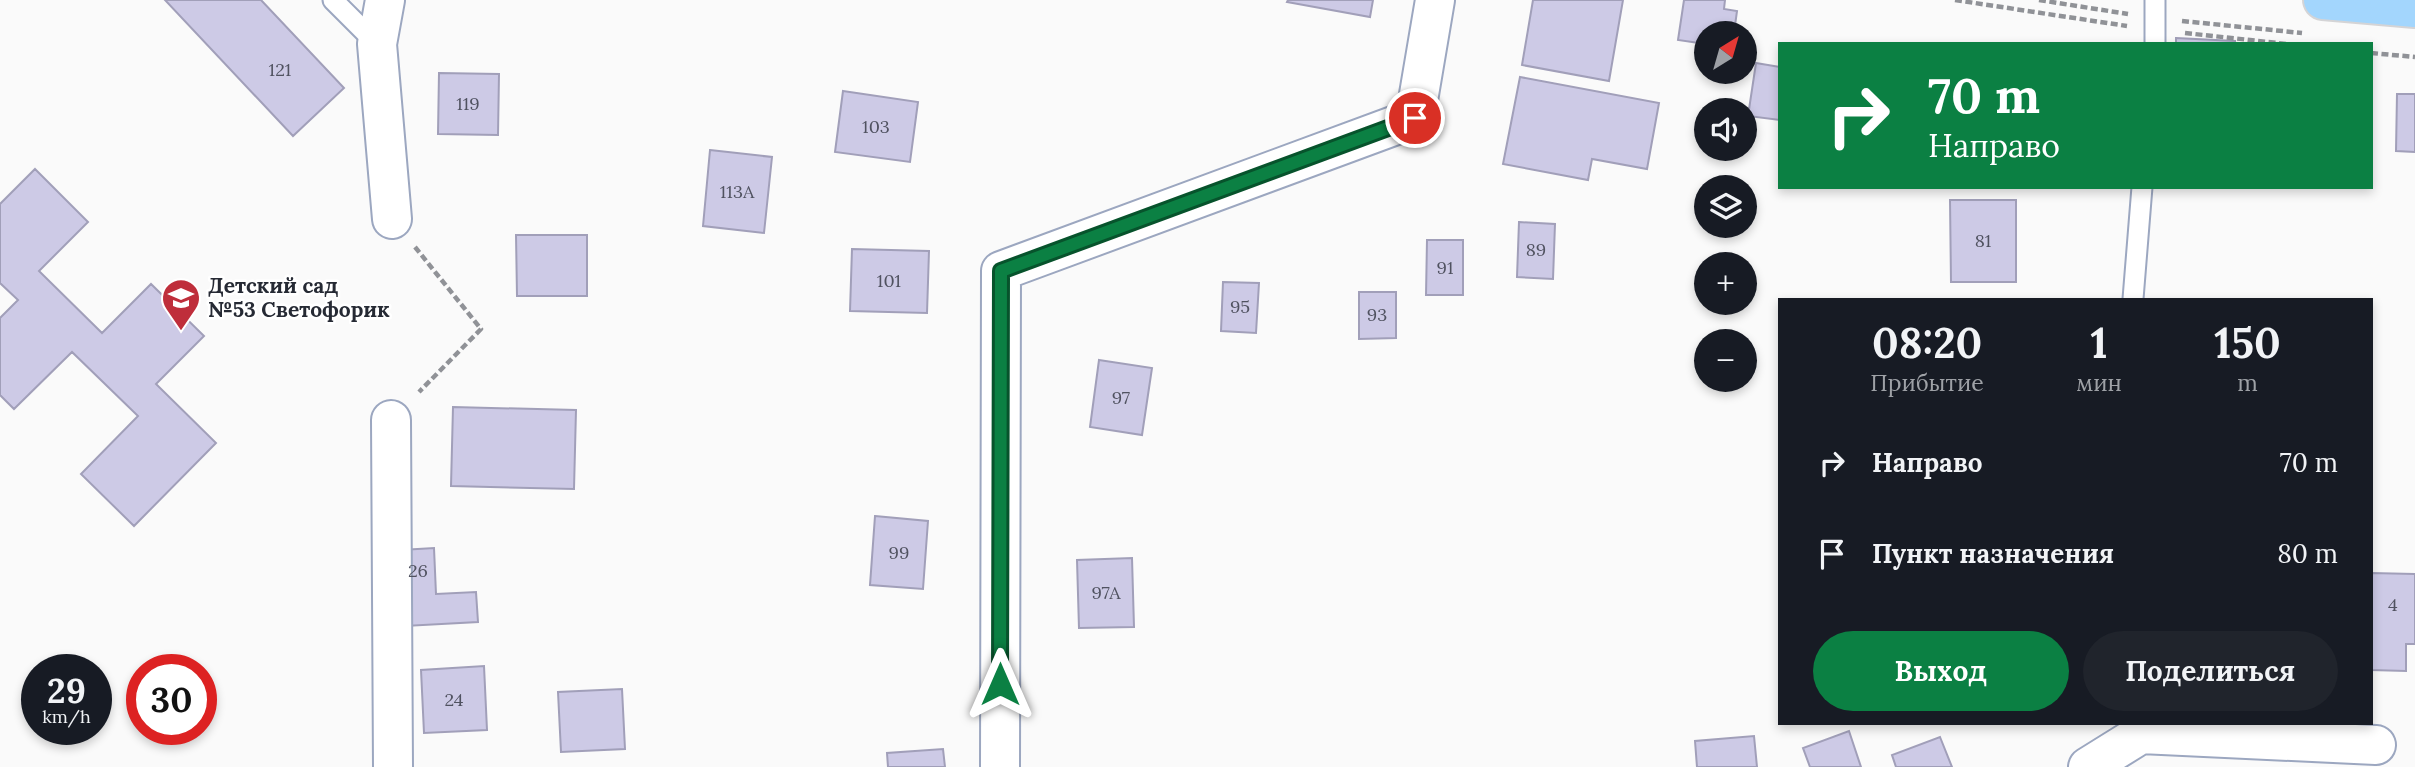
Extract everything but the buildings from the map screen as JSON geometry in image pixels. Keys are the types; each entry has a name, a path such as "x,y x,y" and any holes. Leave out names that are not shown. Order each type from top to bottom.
{"main road":[{"path":"2323,0 2415,8"}],"street":[{"path":"385,0 377,44 392,219"},
{"path":"1000,767 1001,271 1415,118 1435,0"},
{"path":"391,420 393,767"},
{"path":"2088,767 2141,728 2376,745"}],"lane":[{"path":"333,0 377,44"},
{"path":"2133,298 2142,189"}],"path":[{"path":"1955,0 2155,23 2306,33"},
{"path":"2039,0 2155,23 2274,42"},
{"path":"2373,53 2415,57"},
{"path":"391,420 481,329 392,219"}],"place":[{"name":"Детский сад №53 Светофорик","path":"181,332"}],"route":[{"path":"1000,684 1001,271 1415,118"}]}
